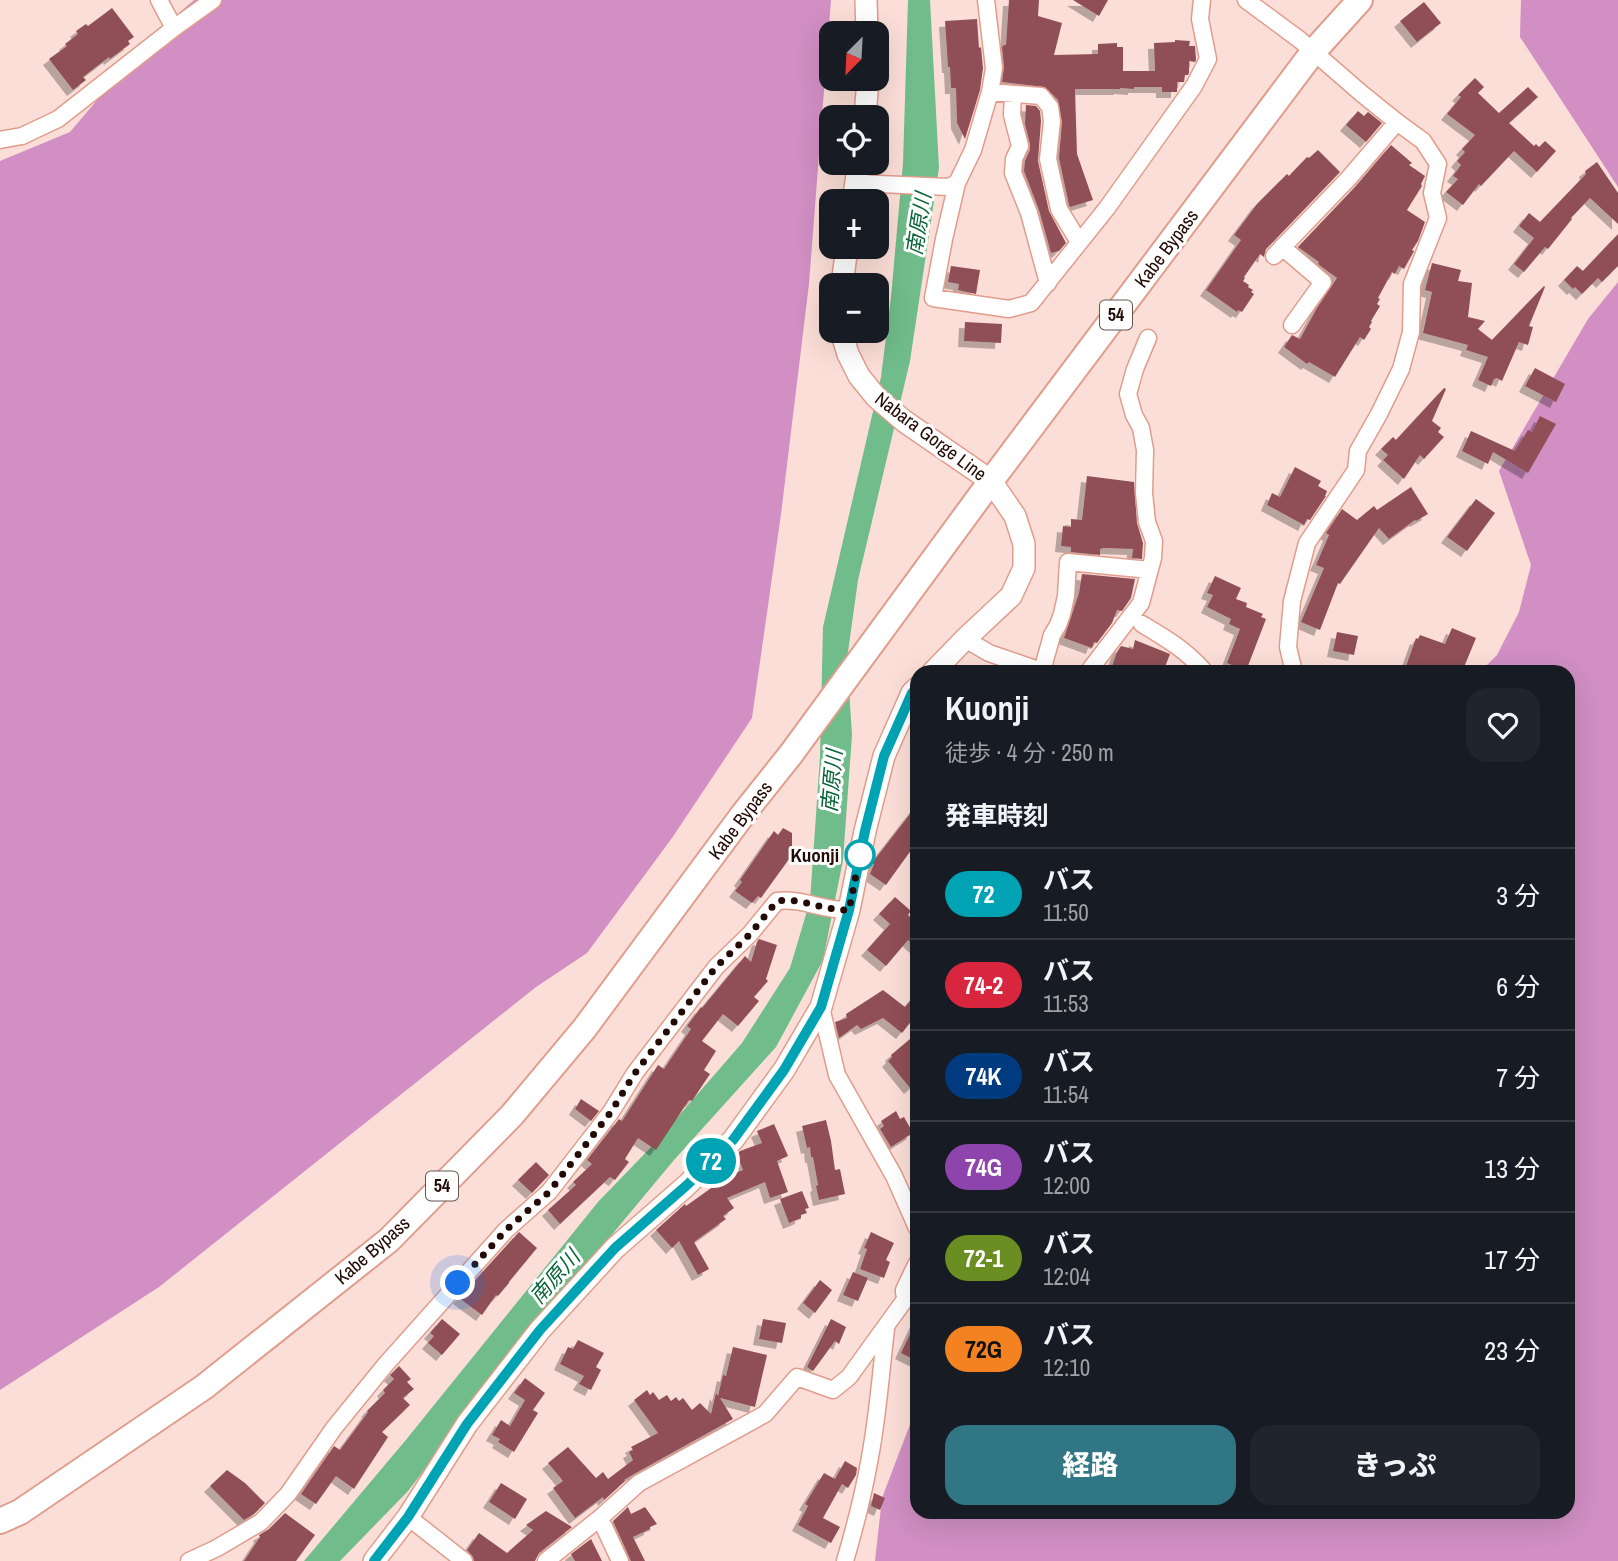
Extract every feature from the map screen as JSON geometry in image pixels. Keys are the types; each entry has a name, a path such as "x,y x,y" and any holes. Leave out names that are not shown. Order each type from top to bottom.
{"highway":[{"name":"Kabe Bypass","path":"0,1521 20,1512 204,1387 389,1240 512,1115 584,1028 791,754 991,481 1314,52 1360,0"}],"main road":[{"path":"866,0 867,21"},
{"name":"Nabara Gorge Line","path":"845,343 859,376 876,397 904,421 991,481 1015,516 1024,544 1024,568 1011,596 940,665"},
{"path":"374,1561 408,1517 467,1424 540,1330 615,1248 687,1185 733,1140 784,1070 821,1007 884,756 910,698"}],"street":[{"path":"159,0 173,28"},
{"path":"0,141 22,136 58,120 173,28 213,0"},
{"path":"986,0 994,68 990,92 973,150 957,183 933,298 1009,309 1031,303 1048,283 1107,208 1194,86 1208,59 1200,19 1202,0"},
{"path":"1246,0 1300,40 1423,141 1438,164 1432,193 1438,218 1412,284 1411,332 1401,369 1357,451 1356,470 1307,542 1292,601 1288,647 1292,665"},
{"path":"990,92 1041,96 1050,107 1052,121 1048,159 1059,209 1079,242"},
{"path":"1013,94 1012,115 1020,146 1014,159 1013,173 1029,213 1048,283"},
{"path":"1292,325 1323,282 1278,252 1348,179 1397,122"},
{"path":"856,182 939,187 949,187 957,183"},
{"path":"1093,665 1140,603 1153,558 1154,541 1147,522 1144,493 1145,450 1141,428 1128,394 1148,338"},
{"path":"1045,665 1052,635 1064,605 1068,562 1150,570"},
{"path":"1142,624 1174,643 1199,665"},
{"path":"965,639 989,653 1023,665"},
{"path":"189,1561 218,1548 261,1522 288,1494 334,1428 386,1364 506,1230 549,1192 564,1174 611,1112 635,1073 716,967 750,934 777,901 791,899 843,911"},
{"path":"821,1007 837,1075 894,1176 910,1212"},
{"path":"906,1299 904,1290 910,1278"},
{"path":"546,1561 639,1483 765,1413 797,1377 833,1390 849,1377 910,1293"},
{"path":"845,1561 871,1455 886,1326"},
{"path":"408,1517 464,1561"},
{"path":"600,1518 620,1561"}],"shaded area":[{"path":"194,0 831,0 829,21 819,21 819,91 824,91 823,105 819,105 819,155 809,284 781,514 752,718 672,838 587,953 536,987 159,1287 0,1390 0,161 70,132 148,40"},
{"path":"1521,0 1618,0 1618,187 1520,37"},
{"path":"1618,282 1618,1561 875,1561 882,1498 910,1424 910,1519 1575,1519 1575,665 1487,665 1497,655 1519,612 1531,565 1499,471 1588,319"}],"water":[{"name":"南原川","path":"908,0 930,0 939,168 910,361 858,580 847,659 852,735 843,860 823,960 776,1047 674,1160 520,1345 408,1491 340,1561 304,1561 405,1441 598,1202 655,1143 742,1043 790,968 810,901 820,757 823,627 881,377 885,343 889,343 889,313 903,163"}],"building":[{"path":"1009,0 1039,0 1038,16 1062,23 1054,55 1098,54 1098,44 1117,43 1117,47 1123,47 1123,71 1155,71 1154,43 1190,41 1189,46 1195,46 1196,60 1189,61 1189,73 1185,75 1184,82 1177,82 1177,92 1162,92 1162,87 1075,89 1077,154 1093,200 1070,207 1069,205 1059,158 1062,122 1058,100 1045,87 1002,82 1002,47 1006,45"},
{"path":"1073,0 1108,0 1099,16"},
{"path":"1424,2 1441,23 1417,42 1400,21"},
{"path":"112,8 134,37 128,41 130,44 83,77 86,80 73,90 49,59 67,46 65,44 78,34 76,31 86,24 88,26"},
{"path":"977,19 983,68 980,90 965,139 957,123 956,88 951,88 945,21"},
{"path":"1475,78 1484,87 1478,93 1499,113 1528,87 1538,97 1509,123 1534,146 1536,144 1539,147 1545,141 1556,151 1537,172 1514,151 1481,186 1479,184 1463,205 1446,192 1458,179 1453,176 1461,165 1457,161 1465,152 1462,149 1475,135 1447,114 1461,97 1458,95"},
{"path":"1026,105 1036,106 1040,111 1038,161 1049,211 1066,243 1059,251 1051,253 1024,171 1030,150 1025,124"},
{"path":"1358,111 1364,116 1368,112 1382,123 1366,142 1346,125"},
{"path":"1391,145 1412,163 1409,165 1425,176 1407,210 1425,222 1404,269 1399,266 1395,274 1392,272 1378,298 1380,299 1377,304 1380,306 1371,321 1371,329 1364,340 1360,337 1335,377 1309,362 1307,364 1284,347 1292,335 1300,339 1337,278 1298,247"},
{"path":"1318,150 1340,172 1266,249 1264,257 1260,254 1243,281 1254,294 1242,312 1237,312 1206,290 1241,240 1234,235 1257,204 1287,174 1289,176 1307,157"},
{"path":"1597,162 1618,193 1618,224 1590,198 1548,249 1545,247 1524,272 1514,264 1534,238 1519,226 1529,213 1540,222 1586,174 1585,171"},
{"path":"1618,234 1618,266 1602,282 1598,278 1582,294 1575,287 1573,289 1564,280 1577,266 1583,271"},
{"path":"1432,263 1461,270 1458,281 1472,283 1468,317 1485,321 1478,329 1492,340 1545,287 1529,326 1533,327 1528,345 1519,342 1502,381 1494,379 1491,386 1478,380 1488,357 1466,350 1468,345 1423,333 1432,292 1425,290"},
{"path":"951,266 980,270 976,294 958,290 959,284 948,282"},
{"path":"965,322 1002,324 1001,343 964,341"},
{"path":"1535,368 1565,384 1556,402 1525,386"},
{"path":"1444,388 1446,389 1432,421 1441,428 1438,432 1444,437 1424,459 1420,455 1404,479 1383,460 1388,455 1381,449 1393,437 1396,440"},
{"path":"1540,416 1556,424 1528,473 1493,452 1488,464 1462,451 1471,431 1515,451 1528,430 1532,432"},
{"path":"1295,467 1321,481 1318,486 1327,491 1310,520 1307,519 1304,525 1267,505 1272,493 1280,497"},
{"path":"1087,476 1134,482 1137,523 1143,543 1142,559 1132,558 1133,549 1104,548 1100,549 1100,555 1071,552 1071,547 1061,546 1063,526 1071,527 1071,519 1082,520"},
{"path":"1411,487 1428,514 1389,539 1379,528 1340,584 1338,583 1320,630 1301,622 1324,568 1316,565 1329,535 1326,533 1342,509 1357,520 1374,506 1377,510"},
{"path":"1476,499 1495,513 1467,551 1447,537"},
{"path":"1082,574 1135,579 1131,598 1122,611 1117,610 1112,623 1097,643 1094,642 1092,648 1064,638 1079,593"},
{"path":"1215,576 1241,588 1236,599 1247,603 1246,607 1263,614 1261,617 1266,619 1248,665 1227,663 1240,629 1229,624 1231,619 1207,607 1213,595 1207,593"},
{"path":"1452,628 1476,638 1465,665 1406,665 1416,638 1420,635 1445,644"},
{"path":"1337,632 1358,636 1354,655 1333,651"},
{"path":"1135,640 1170,654 1166,665 1112,665 1121,646 1133,649"},
{"path":"910,814 910,852 886,885 870,874 874,864 872,863"},
{"path":"783,828 792,833 792,855 761,898 758,896 752,903 735,891 774,831 778,835"},
{"path":"895,897 910,910 910,942 908,940 886,966 867,950 890,924 879,914"},
{"path":"759,939 777,945 766,979 768,981 754,997 759,1001 738,1026 723,1014 702,1041 716,1051 704,1070 710,1074 692,1101 689,1100 656,1150 638,1138 625,1159 629,1162 615,1180 610,1177 560,1224 548,1210 576,1185 573,1182 592,1164 587,1160 619,1119 622,1121 658,1065 664,1069 691,1029 687,1026 701,1007 745,956 751,962"},
{"path":"883,990 905,1007 910,1001 910,1023 902,1033 883,1018 861,1029 857,1025 839,1038 835,1022 847,1018 846,1014"},
{"path":"910,1039 910,1088 888,1061 891,1055"},
{"path":"581,1099 599,1111 591,1121 575,1109"},
{"path":"896,1111 900,1119 904,1117 910,1128 910,1135 891,1147 880,1129 884,1126 881,1121"},
{"path":"826,1120 835,1170 840,1169 845,1194 819,1200 813,1157 810,1147 807,1148 802,1126"},
{"path":"774,1124 788,1156 777,1161 788,1192 770,1198 765,1182 727,1198 734,1208 723,1216 726,1219 694,1242 709,1269 698,1275 679,1241 672,1248 656,1230 685,1204 686,1206 728,1176 743,1170 737,1155 740,1151 762,1143 757,1131"},
{"path":"536,1162 549,1175 532,1193 518,1180"},
{"path":"802,1191 809,1208 805,1209 807,1213 789,1223 780,1199"},
{"path":"519,1232 537,1248 482,1315 459,1298"},
{"path":"871,1232 894,1243 886,1260 890,1262 884,1278 860,1269 867,1249 864,1248"},
{"path":"853,1272 868,1278 858,1301 843,1295"},
{"path":"820,1280 832,1290 815,1313 803,1303"},
{"path":"442,1319 460,1334 442,1355 428,1343 434,1336 430,1333"},
{"path":"763,1319 786,1323 782,1343 759,1339"},
{"path":"831,1319 846,1327 839,1344 835,1341 813,1371 807,1367"},
{"path":"910,1334 910,1358 901,1353"},
{"path":"578,1340 604,1353 596,1367 601,1370 591,1390 579,1384 584,1376 560,1364 568,1347 573,1349"},
{"path":"733,1347 767,1355 755,1407 720,1398 733,1419 624,1480 604,1500 603,1497 575,1518 553,1488 563,1481 548,1463 568,1447 596,1478 603,1472 608,1479 633,1460 629,1452 633,1450 631,1447 658,1433 634,1400 647,1390 650,1395 653,1392 659,1400 667,1395 671,1401 676,1397 679,1401 683,1398 692,1410 700,1403 711,1414 723,1375 726,1376"},
{"path":"399,1366 411,1379 407,1382 414,1389 403,1398 410,1405 382,1432 388,1437 354,1489 336,1476 316,1504 301,1494 334,1446 340,1450 367,1411 385,1393 383,1390 394,1379 390,1375"},
{"path":"525,1378 545,1393 533,1410 538,1413 514,1452 492,1435 501,1420 510,1426 525,1400 514,1393"},
{"path":"845,1461 857,1468 856,1475 848,1488 842,1484 823,1518 840,1527 831,1543 798,1525 808,1506 805,1504 824,1473 835,1479"},
{"path":"227,1470 265,1503 244,1520 210,1486"},
{"path":"501,1483 527,1499 515,1519 489,1502"},
{"path":"874,1493 885,1498 880,1510 871,1506"},
{"path":"628,1507 631,1514 645,1507 657,1524 633,1537 645,1561 631,1561 613,1521"},
{"path":"546,1511 572,1527 539,1553 535,1561 474,1561 467,1550 479,1533 507,1553 533,1530 526,1525"},
{"path":"285,1513 315,1535 296,1561 244,1561 259,1535"},
{"path":"591,1539 602,1561 575,1561 571,1554"}],"bus line":[{"name":"72","path":"374,1561 408,1517 467,1424 540,1330 615,1248 687,1185 733,1140 784,1070 821,1007 849,910 884,756 910,698"}],"place":[{"name":"Kuonji","path":"860,855"}],"route":[{"path":"458,1283 506,1230 549,1192 611,1112 635,1073 716,967 750,934 777,901 791,899 837,911 849,910 860,855"}]}
